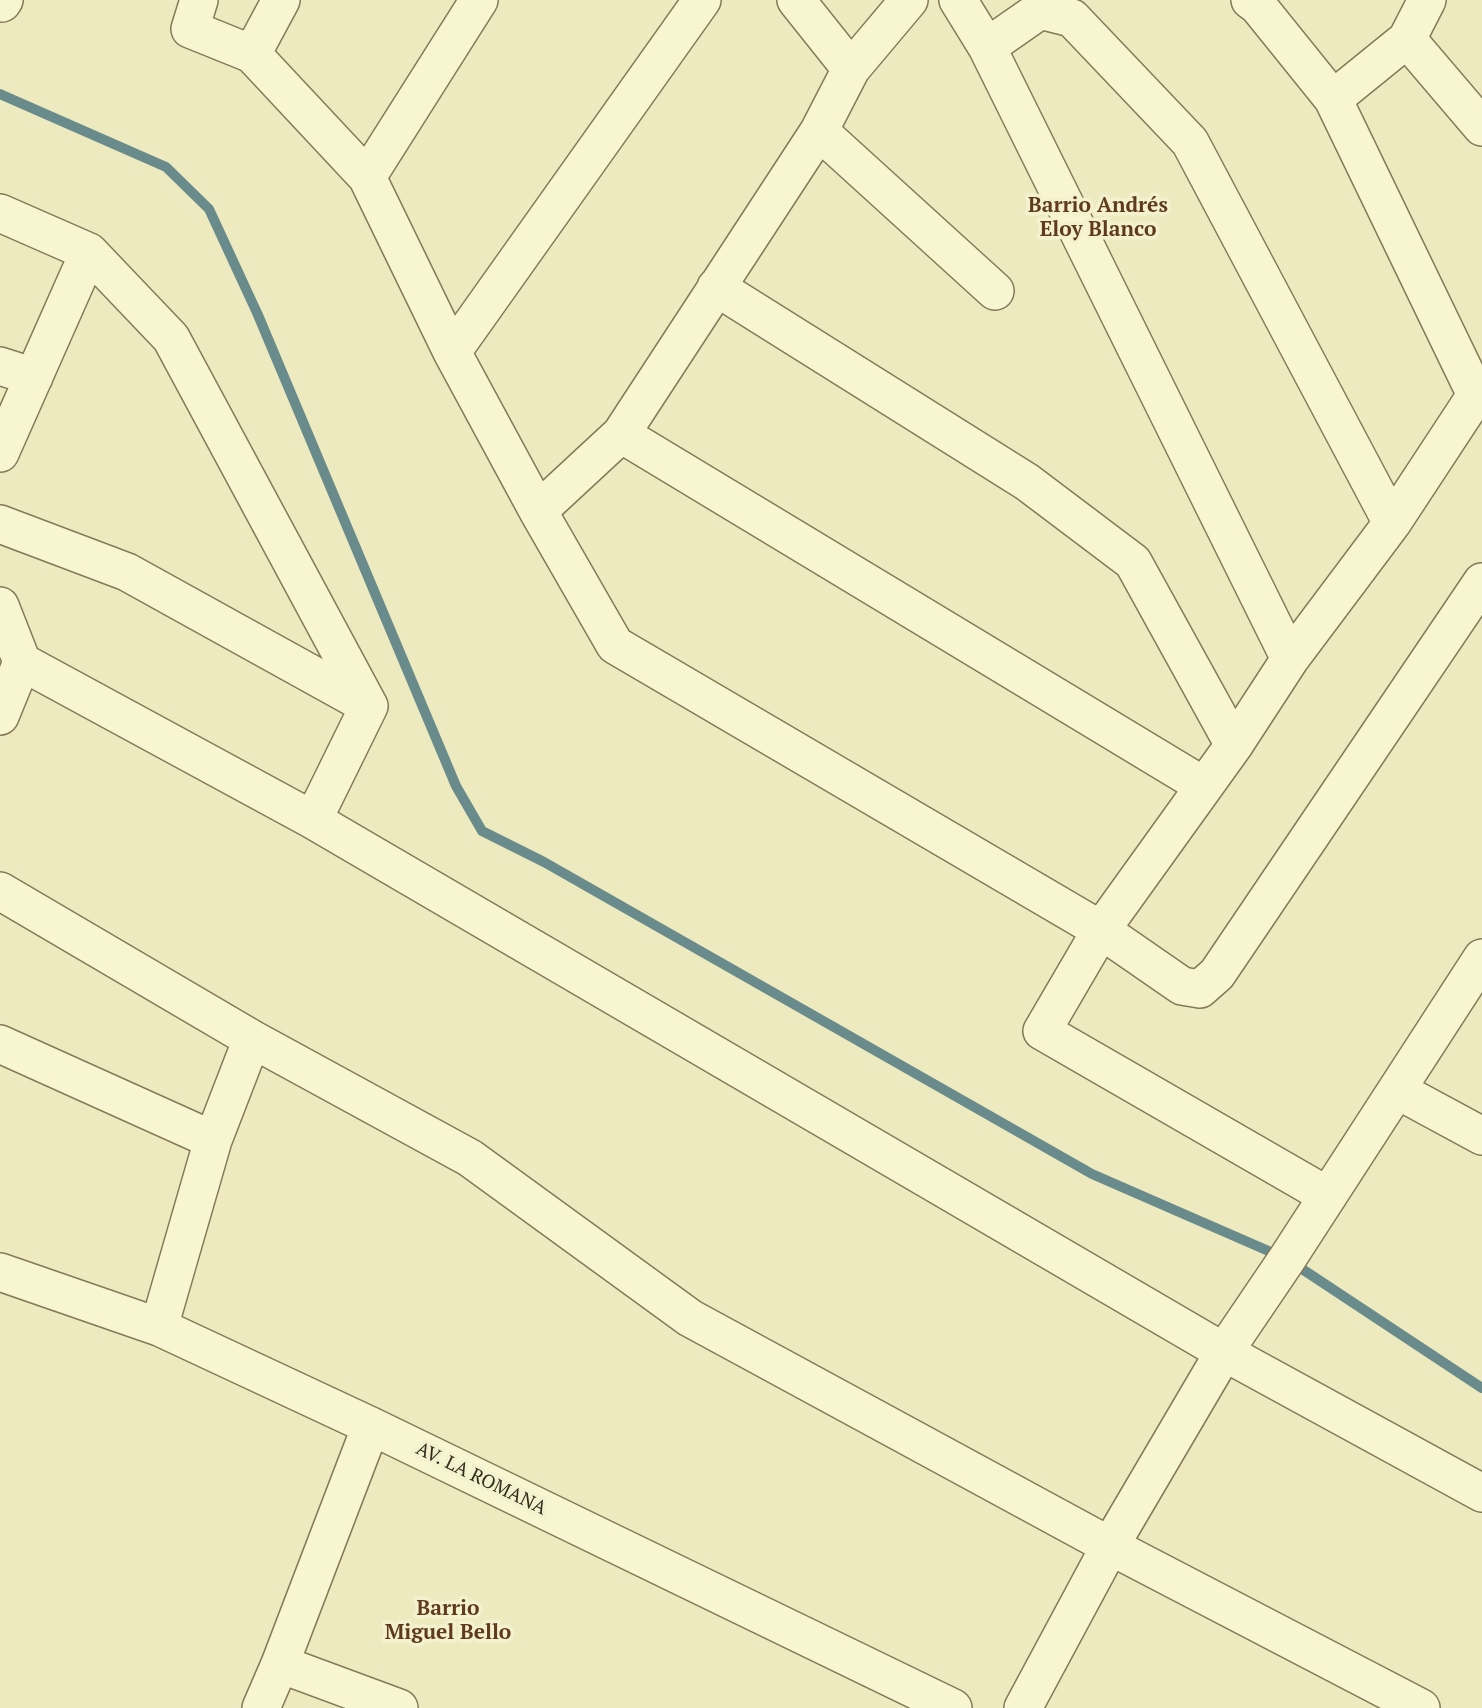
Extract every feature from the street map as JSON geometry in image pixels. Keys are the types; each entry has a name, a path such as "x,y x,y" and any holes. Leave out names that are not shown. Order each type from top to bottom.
{"street":[{"path":"199,0 190,29 252,54 367,177 452,352 538,512 615,645 1101,930 1182,986 1200,989 1217,974 1482,582"},
{"path":"252,54 281,0"},
{"path":"367,177 479,0"},
{"path":"452,352 702,0"},
{"path":"796,0 851,69"},
{"path":"538,512 621,435 819,131 851,69 909,0"},
{"path":"958,0 986,47 1290,659"},
{"path":"1334,99 1407,39 1427,0"},
{"path":"1257,2 1334,99 1479,391 1392,523 1290,659 1234,745 1101,930 1042,1031 1328,1196"},
{"path":"986,47 1040,9 1072,18 1190,142 1392,523"},
{"path":"1407,39 1482,127"},
{"path":"819,131 995,290"},
{"path":"0,213 89,252 172,338 369,706"},
{"path":"0,453 17,372 89,252"},
{"path":"716,287 1027,482 1133,562 1234,745"},
{"path":"621,435 1204,786"},
{"path":"0,524 127,572 369,706"},
{"path":"0,606 22,662 313,820 1223,1352 1482,1493"},
{"path":"0,716 22,662"},
{"path":"313,820 369,706"},
{"path":"0,891 251,1039 470,1158 690,1318 1110,1546 1420,1708"},
{"path":"1023,1708 1110,1546 1223,1352 1287,1259 1482,958"},
{"path":"159,1327 213,1140 251,1039"},
{"path":"0,1044 213,1140"},
{"path":"1397,1090 1482,1136"},
{"name":"AV. LA ROMANA","path":"0,1272 159,1327 371,1426 953,1708"},
{"path":"261,1708 371,1426"},
{"path":"280,1664 399,1708"}],"waterway":[{"path":"0,94 166,167 209,209 258,315 456,786 482,831 544,862 1092,1174 1280,1256"},
{"path":"1293,1263 1482,1388"}],"district":[{"name":"Barrio Andrés Eloy Blanco","path":"1098,218"},
{"name":"Barrio Miguel Bello","path":"448,1621"}]}
